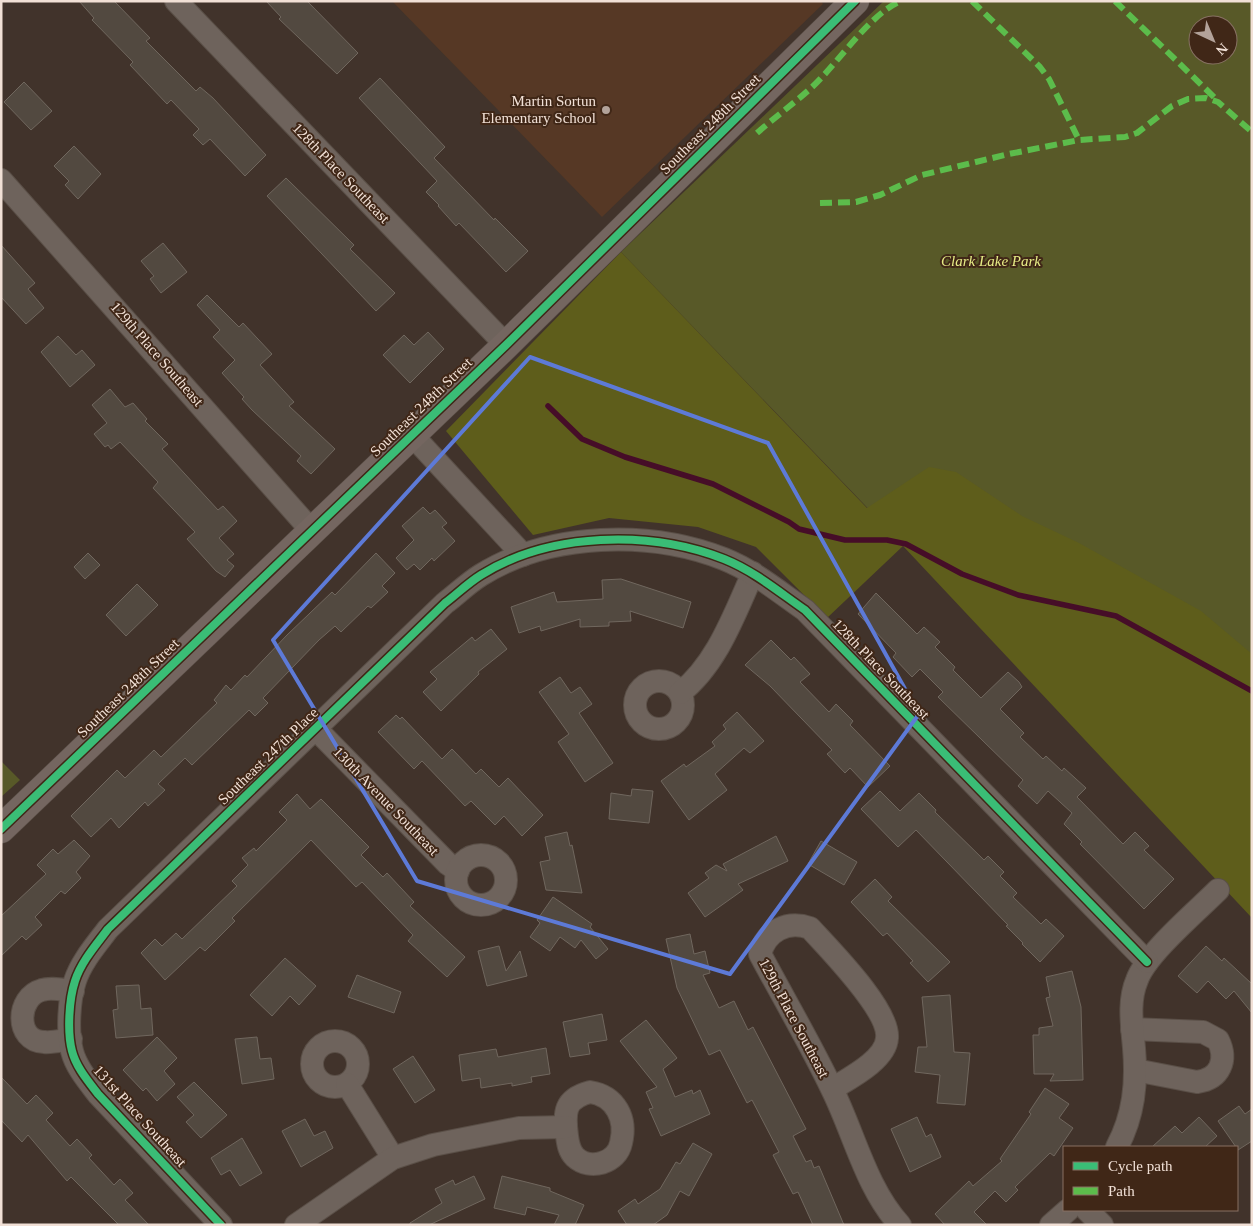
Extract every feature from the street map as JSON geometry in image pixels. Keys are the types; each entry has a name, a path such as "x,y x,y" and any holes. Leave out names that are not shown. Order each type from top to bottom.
{"street":[{"name":"128th Place Southeast","path":"176,1 506,345"},
{"name":"Southeast 248th Street","path":"1,829 506,345 855,1"},
{"name":"129th Place Southeast","path":"1,180 311,530"},
{"path":"412,435 523,555"},
{"name":"128th Place Southeast","path":"523,555 573,543 624,538 680,545 725,559 753,573 804,610 1146,962"},
{"name":"Southeast 247th Place","path":"71,1000 75,981 88,956 108,929 445,603 481,575 523,555"},
{"path":"680,694 710,662 753,573"},
{"name":"130th Avenue Southeast","path":"316,729 448,864 458,871"},
{"path":"1117,1146 1131,1114 1135,1089 1132,998 1137,979 1146,962 1218,890"},
{"name":"129th Place Southeast","path":"832,1089 866,1068 881,1053 888,1038 882,1018 868,995 810,928 802,925 782,927 767,938 760,954 832,1089 868,1173 892,1216 900,1225"},
{"path":"71,1000 51,989 34,994 27,1000 22,1016 28,1033 35,1039 43,1042 71,1039"},
{"name":"131st Place Southeast","path":"71,1000 72,1051 82,1074 98,1094 221,1225"},
{"path":"1132,1029 1203,1032 1218,1040 1223,1057 1218,1072 1205,1081 1197,1082 1135,1070"},
{"path":"347,1084 393,1158"},
{"path":"296,1225 393,1158 433,1145 519,1128 566,1127"},
{"path":"1051,1225 1067,1211"},
{"path":"1088,1211 1102,1225"}],"highlighted area":[{"path":"530,357 768,443 919,714 730,974 417,881 273,640"}],"shaded area":[{"name":"Martin Sortun Elementary School","path":"392,1 821,1 823,4 602,217"},
{"path":"621,252 867,508 929,467 956,472 1022,516 1079,543 1201,611 1252,654 1252,918 903,546 827,618 756,547 698,527 609,518 533,535 446,431"}],"green space":[{"name":"Clark Lake Park","path":"884,1 1252,1 1252,907 621,252"},
{"path":"1,761 20,780 1,797"}],"building":[{"path":"79,1 114,1 150,38 146,41 196,91 200,87 213,98 266,155 245,176 210,139 203,145 193,135 199,129 171,100 167,104 130,65 133,62 92,20 94,18"},
{"path":"266,1 307,1 358,53 337,74 279,19 281,17"},
{"path":"380,78 445,147 434,158 494,220 495,218 528,251 506,272 459,223 456,226 426,192 437,181 359,98"},
{"path":"24,82 52,111 31,130 4,102"},
{"path":"74,146 101,174 78,199 65,185 69,181 54,166"},
{"path":"286,178 354,245 350,249 395,293 376,311 267,196"},
{"path":"163,243 187,272 161,293 150,279 154,276 141,261"},
{"path":"1,245 35,283 28,289 44,308 26,324 1,297"},
{"path":"207,295 239,327 243,323 272,354 260,365 294,402 289,406 335,449 311,474 297,461 301,456 252,410 242,399 244,397 222,373 235,360 213,337 220,330 197,305"},
{"path":"428,332 444,349 410,383 383,355 404,335 414,345"},
{"path":"58,336 76,355 82,350 95,365 70,387 41,352"},
{"path":"110,389 125,407 133,403 147,419 145,421 168,444 162,449 218,510 223,506 237,521 219,538 234,554 227,560 234,566 225,577 216,571 187,539 195,532 153,488 158,482 120,442 111,449 108,445 105,447 94,434 107,423 92,405"},
{"path":"423,507 430,514 435,510 447,523 442,527 455,541 434,561 432,558 420,570 414,564 407,570 396,558 414,540 402,526"},
{"path":"88,553 100,565 85,579 74,567"},
{"path":"376,553 395,573 382,586 388,592 371,608 368,606 341,632 335,626 319,640 263,698 268,703 255,716 249,710 192,765 185,758 158,784 165,790 148,806 145,802 119,828 111,818 91,837 71,816 117,770 125,778 154,750 161,757 217,703 214,700 226,685 231,690 245,675 247,677 287,635 332,592 335,595"},
{"path":"621,579 691,602 683,628 630,611 631,621 609,622 609,626 580,627 580,619 541,631 540,626 519,633 511,607 554,592 557,602 603,599 602,580"},
{"path":"137,584 158,605 126,636 106,615"},
{"path":"876,593 917,634 924,627 940,642 935,647 955,667 953,670 981,698 1008,672 1019,682 1022,687 1000,709 1024,733 1020,737 1043,759 1046,756 1062,771 1064,768 1086,788 1077,797 1123,844 1135,832 1149,846 1144,850 1174,879 1144,909 1080,844 1082,842 1064,824 1072,813 1048,791 1037,804 1018,786 1023,780 938,697 943,692 920,669 912,677 893,657 896,653 858,614"},
{"path":"491,629 507,649 478,672 479,674 441,711 423,692 437,679 430,672 472,637 475,641"},
{"path":"771,640 791,660 794,657 810,674 800,682 829,712 836,704 853,721 850,725 890,766 868,787 850,768 845,773 827,754 832,750 770,686 745,665"},
{"path":"560,677 571,693 580,687 592,704 579,713 613,763 585,782 558,742 569,734 539,692"},
{"path":"737,712 764,741 750,753 744,748 715,774 727,790 689,820 661,781 684,764 686,767 715,746 712,742 726,729 723,725"},
{"path":"396,715 400,719 402,717 442,759 452,749 476,774 481,769 499,787 508,778 543,815 522,836 504,816 495,825 471,801 465,806 422,761 414,769 378,732"},
{"path":"632,789 653,791 649,823 609,819 611,793 631,796"},
{"path":"880,791 900,811 919,793 936,810 935,812 984,860 988,856 1004,872 1000,876 1017,893 1013,897 1041,924 1046,919 1064,936 1040,962 1006,926 1008,925 916,830 898,847 861,809"},
{"path":"297,794 310,809 321,799 369,847 361,855 383,877 387,873 414,902 410,906 465,957 447,977 408,941 413,935 362,882 356,887 311,840 232,918 235,921 205,951 200,947 165,980 141,953 155,939 162,946 176,933 182,939 237,886 232,881 248,865 242,858 254,848 256,851 287,820 279,812"},
{"path":"567,832 570,846 572,845 582,893 546,890 540,862 550,860 545,837"},
{"path":"776,836 788,861 738,884 743,890 705,917 688,893 709,878 705,873 716,865 727,871 723,864"},
{"path":"74,840 90,856 76,872 81,878 65,894 61,891 35,917 42,925 26,940 22,936 1,956 1,916 46,874 37,865 53,849 58,854"},
{"path":"821,841 857,862 844,885 808,864"},
{"path":"875,879 892,897 888,901 950,962 928,982 910,963 913,961 887,933 883,936 851,902"},
{"path":"553,897 592,924 590,927 608,949 596,959 581,940 575,948 560,937 550,951 530,937 540,923 537,920"},
{"path":"690,934 694,954 705,951 710,973 703,975 719,1008 734,1001 748,1030 753,1027 806,1129 793,1136 806,1162 811,1160 814,1168 819,1166 844,1225 813,1225 798,1192 793,1194 773,1155 779,1152 752,1100 747,1103 720,1050 709,1055 677,988 666,939"},
{"path":"499,946 506,971 520,951 527,976 487,986 478,951"},
{"path":"1206,946 1222,961 1224,958 1252,984 1252,1013 1234,991 1226,999 1208,981 1197,993 1178,976"},
{"path":"285,958 316,986 299,1005 290,996 272,1016 250,995"},
{"path":"1072,971 1081,1007 1083,1080 1050,1081 1054,1074 1034,1074 1033,1035 1039,1035 1039,1028 1053,1026 1046,998 1050,997 1046,977"},
{"path":"357,975 401,992 394,1013 348,997"},
{"path":"139,985 141,1009 151,1008 153,1035 116,1038 113,1010 118,1009 116,986"},
{"path":"950,995 954,1052 970,1053 965,1105 937,1103 940,1075 915,1072 918,1047 927,1047 922,997"},
{"path":"602,1014 607,1040 588,1043 590,1054 570,1057 563,1022"},
{"path":"646,1020 677,1058 663,1069 675,1097 692,1090 693,1094 700,1090 710,1114 661,1136 649,1109 653,1108 646,1092 657,1087 620,1041"},
{"path":"157,1037 177,1058 164,1071 175,1084 157,1101 146,1088 143,1091 123,1070"},
{"path":"257,1037 260,1059 271,1058 274,1079 242,1084 235,1039"},
{"path":"546,1048 550,1074 531,1077 532,1082 512,1086 512,1083 481,1088 480,1078 462,1081 459,1055 496,1049 498,1057"},
{"path":"413,1056 435,1090 415,1103 393,1069"},
{"path":"1,1077 27,1104 36,1095 53,1113 46,1120 70,1146 77,1139 92,1155 89,1158 114,1185 120,1179 133,1193 125,1200 149,1225 119,1225 71,1177 67,1181 28,1135 22,1142 1,1120"},
{"path":"194,1082 227,1115 201,1138 186,1122 194,1115 177,1097"},
{"path":"1045,1088 1069,1104 1059,1118 1073,1128 1054,1156 1050,1153 1015,1187 1018,1190 1006,1202 995,1191 974,1212 987,1225 945,1225 935,1214 969,1181 973,1186 1002,1161 1000,1159 1031,1114 1029,1112"},
{"path":"1239,1106 1245,1114 1252,1109 1252,1141 1238,1150 1238,1146 1235,1146 1218,1121"},
{"path":"917,1117 926,1137 931,1134 941,1157 910,1172 891,1129"},
{"path":"1199,1117 1217,1136 1206,1146 1153,1146 1175,1126 1182,1133"},
{"path":"305,1119 314,1136 325,1131 333,1148 301,1167 282,1131"},
{"path":"242,1138 262,1173 240,1186 230,1170 221,1175 211,1158"},
{"path":"693,1143 712,1154 689,1196 680,1191 667,1215 653,1225 627,1225 618,1211 635,1199 638,1204 660,1189 676,1162 680,1164"},
{"path":"474,1176 485,1199 429,1225 410,1225 410,1223 442,1203 435,1189 453,1180 455,1185"},
{"path":"502,1176 550,1188 550,1191 584,1205 575,1225 554,1225 559,1215 527,1207 525,1215 494,1208"}],"waterway":[{"path":"548,406 582,439 625,457 713,484 789,522 799,529 845,540 887,540 906,544 962,574 1018,595 1116,616 1252,691"}],"marked path":[{"path":"757,133 821,79 877,17 889,7 901,1"},
{"path":"972,1 1040,67 1049,79 1079,140"},
{"path":"1115,1 1217,100"},
{"path":"820,203 856,202 880,195 922,175 1009,154 1079,140 1125,137 1137,133 1172,106 1188,99 1206,98 1218,102 1252,132"}],"cycle path":[{"path":"1,829 506,345 855,1"},
{"path":"221,1225 98,1094 79,1068 70,1043 69,1016 73,988 81,967 108,929 445,603 481,575 508,561 538,550 569,543 601,540 665,543 724,559 766,582 805,610 1147,962"}],"place":[{"name":"Martin Sortun Elementary School","path":"606,110"}]}
